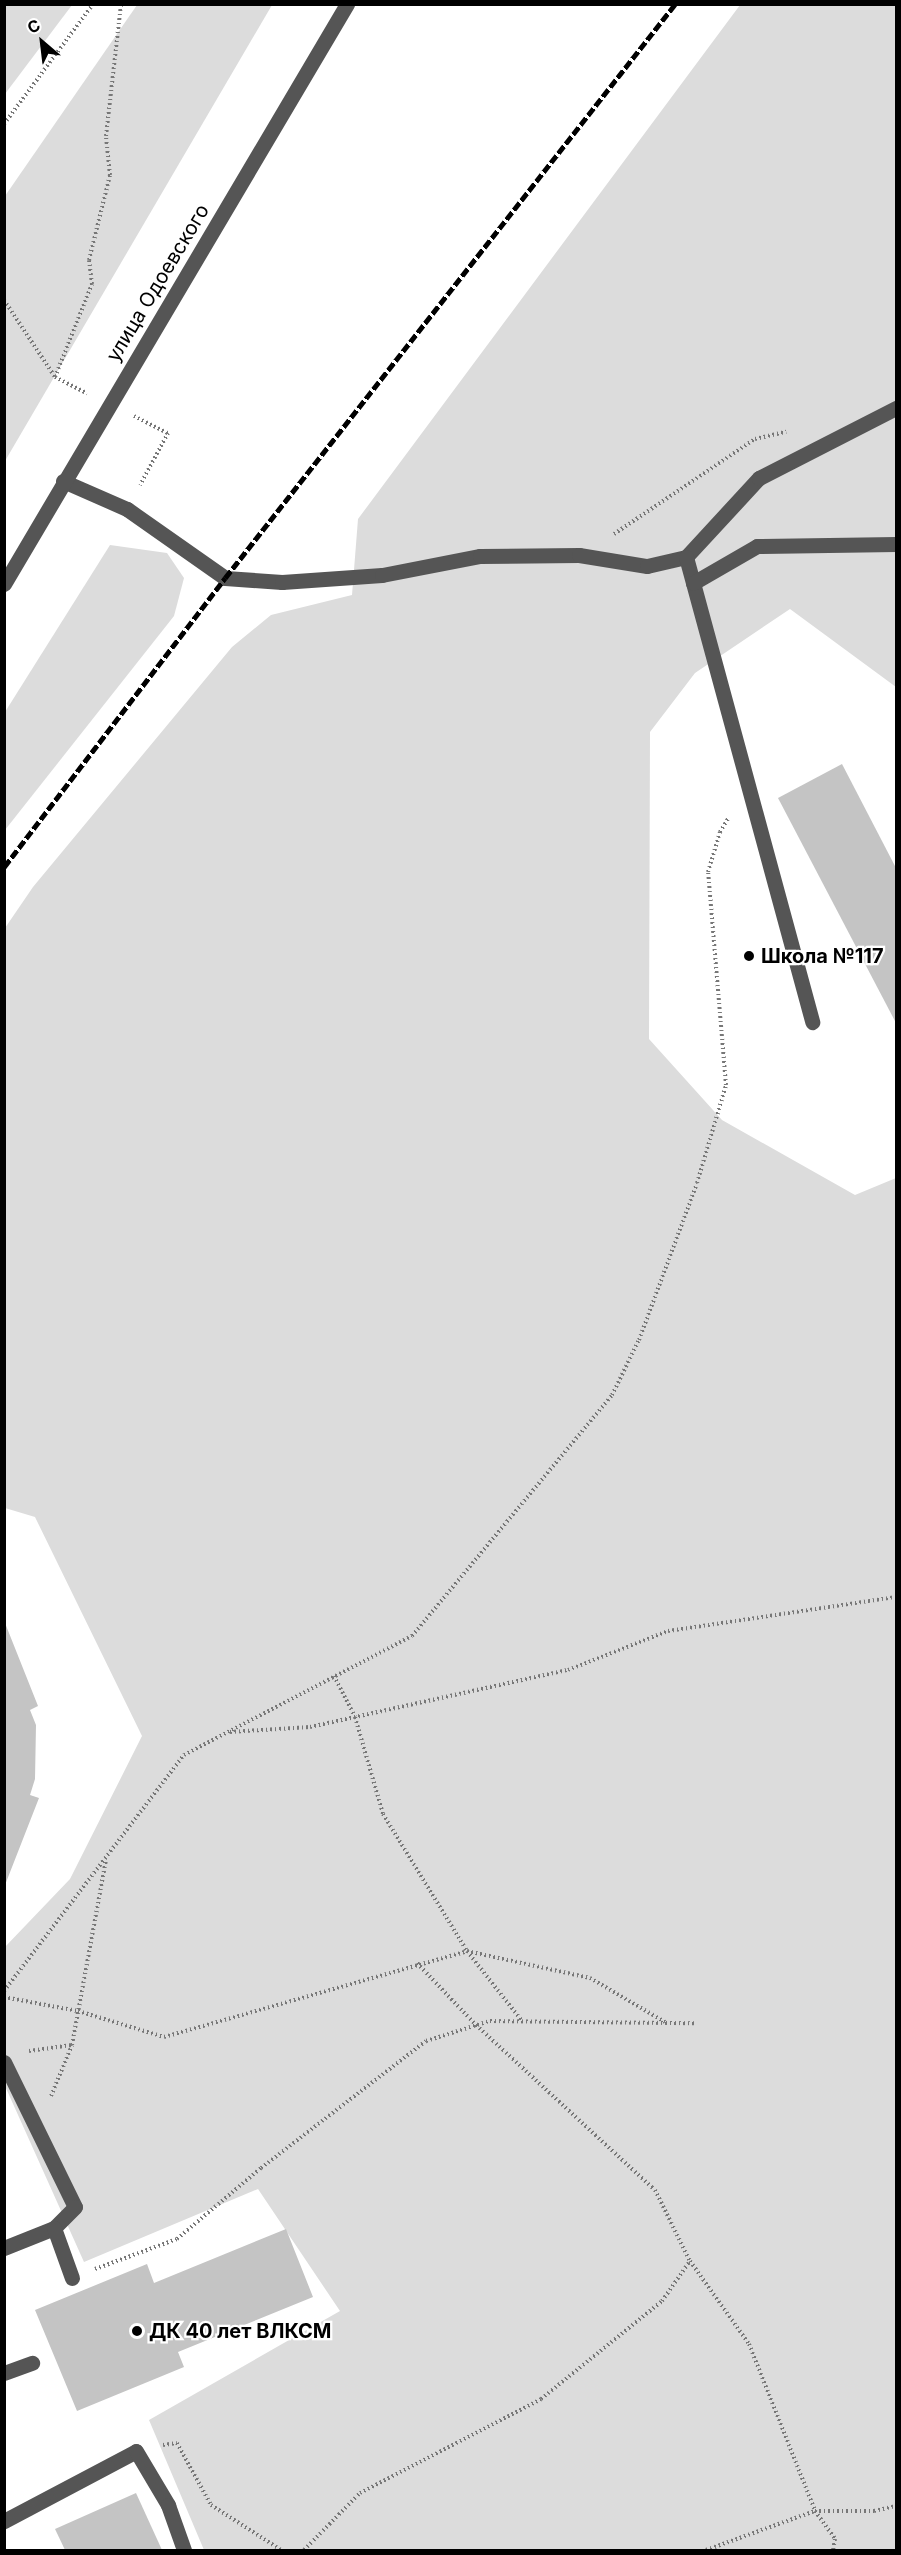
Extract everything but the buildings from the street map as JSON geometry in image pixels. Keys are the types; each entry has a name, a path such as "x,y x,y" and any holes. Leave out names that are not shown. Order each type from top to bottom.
{"street":[{"name":"улица Одоевского","path":"4,584 347,4"},
{"path":"63,481 126,509 225,579 282,582 382,574 480,556 579,555 647,566 686,557 759,478 897,408"},
{"path":"693,583 757,546 897,544"},
{"path":"686,557 812,1022"},
{"path":"4,2062 75,2207 54,2228 4,2248"},
{"path":"54,2228 72,2278"},
{"path":"4,2373 32,2363"},
{"path":"4,2521 136,2451 168,2505 184,2550"}],"path":[{"path":"4,124 93,4"},
{"path":"55,377 92,284 89,260 110,175 106,135 121,4"},
{"path":"4,300 55,377 168,433 126,509"},
{"path":"579,555 652,511 683,484 755,439 788,431"},
{"path":"4,1991 184,1755 412,1636 612,1395 639,1340 697,1183 726,1085 708,872 720,832 747,788"},
{"path":"226,1732 310,1727 568,1670 668,1631 897,1597"},
{"path":"334,1676 355,1717 383,1814 467,1951 522,2021"},
{"path":"37,2129 72,2045 106,1858"},
{"path":"4,1997 78,2011 164,2037 417,1963 467,1951 590,1978 666,2022"},
{"path":"417,1963 476,2025 654,2190 690,2261 749,2344 815,2511 836,2539 833,2550"},
{"path":"72,2278 177,2239 261,2168 426,2041 490,2021 694,2023"},
{"path":"4,2062 34,2048 72,2045"},
{"path":"304,2550 360,2493 541,2399 662,2301 690,2261"},
{"path":"136,2451 177,2443 211,2505 281,2550"},
{"path":"706,2550 815,2511 874,2511 897,2506"}],"shaded area":[{"path":"4,5 72,5 5,94"},
{"path":"137,5 272,5 5,461 5,196"},
{"path":"740,5 896,5 896,687 790,609 695,673 650,732 649,1039 722,1120 855,1195 896,1178 896,2550 204,2550 149,2420 340,2311 258,2189 84,2262 5,2086 4,1948 70,1879 142,1736 35,1517 5,1508 5,928 33,887 232,647 271,615 352,595 358,519"},
{"path":"110,545 167,553 184,578 174,616 5,830 5,712"}],"railway":[{"path":"4,867 225,578 675,4"}],"place":[{"name":"Школа №117","path":"749,956"},
{"name":"ДК 40 лет ВЛКСМ","path":"137,2331"}]}
